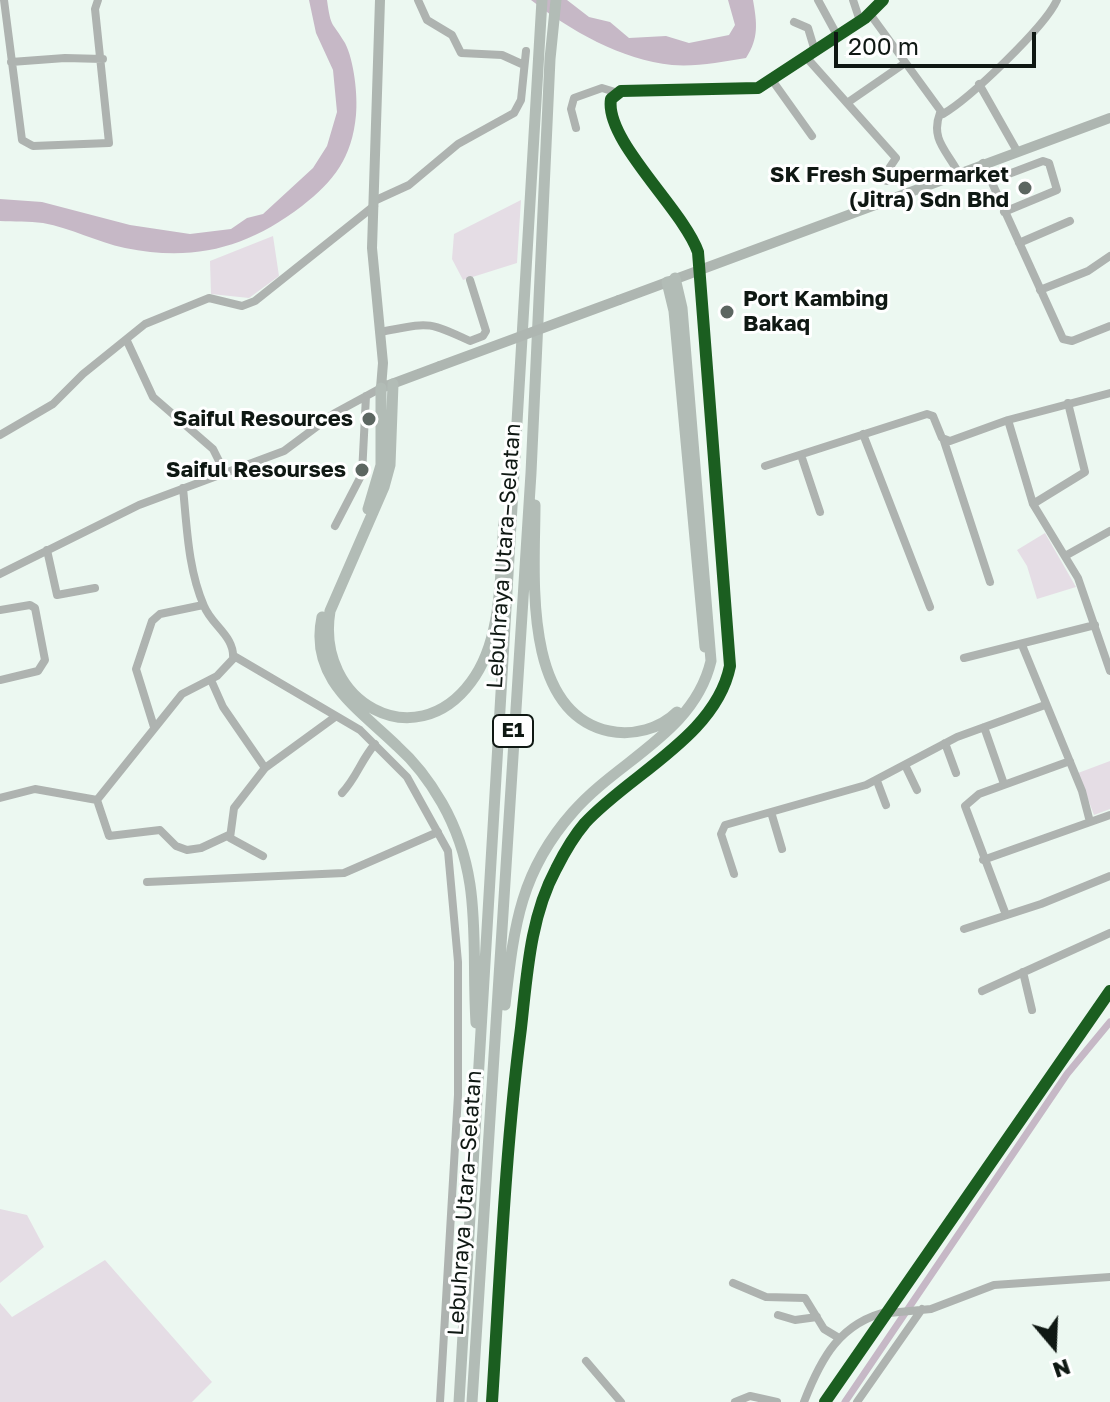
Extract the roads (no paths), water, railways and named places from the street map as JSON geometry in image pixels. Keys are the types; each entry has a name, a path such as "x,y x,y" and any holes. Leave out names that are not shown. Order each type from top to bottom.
{"highway":[{"name":"Lebuhraya Utara–Selatan","path":"472,1402 531,473 544,60 542,0"},
{"name":"Lebuhraya Utara–Selatan","path":"459,1402 518,406 544,60 556,0"},
{"path":"531,473 535,490 535,609 551,681 567,706 599,728 627,733 659,725 671,718 693,693 705,653 671,280"},
{"path":"495,1050 501,1041 515,920 536,865 574,810 687,713 702,693 711,661 682,308 671,280"},
{"path":"393,384 390,465 384,487 330,611 328,636 332,662 339,679 367,706 388,715 422,715 447,705 471,682 485,656 498,596 518,406"},
{"path":"381,388 381,454 376,485 323,613 320,646 330,679 339,693 411,759 443,805 464,848 473,890 475,1023 481,1039"}],"main road":[{"path":"380,0 373,262 383,363 381,388 1110,118"},
{"path":"383,363 393,384"}],"street":[{"path":"4,0 11,65 25,143 107,144 110,139 103,59 95,9 98,0"},
{"path":"418,0 427,20 450,33 461,53 502,55 524,65"},
{"path":"818,0 837,35"},
{"path":"853,0 860,21"},
{"path":"576,128 571,109 574,98 602,88 615,92 755,89 860,21 883,0"},
{"path":"940,113 952,109 979,84 1041,23 1057,0"},
{"path":"870,14 940,113 936,134 958,172"},
{"path":"794,22 808,28 815,51"},
{"path":"0,435 43,411 83,374 150,321 209,298 242,306 251,303 374,204 409,185 458,144 510,117 521,100 526,51"},
{"path":"806,57 896,158 886,173 887,181"},
{"path":"0,68 65,58 103,59"},
{"path":"847,103 905,63"},
{"path":"772,80 812,136"},
{"path":"979,84 1017,151"},
{"path":"492,1402 509,1124 532,946 543,897 576,834 603,806 703,720 718,700 730,666 701,269 690,233 623,140 610,106 615,92"},
{"path":"990,181 1043,161 1049,163 1057,190 1004,212"},
{"path":"983,163 1061,336 1072,341 1110,326"},
{"path":"1019,243 1070,221"},
{"path":"1040,290 1088,271 1110,256"},
{"path":"380,332 429,323 448,328 470,341 483,336 486,329 470,280"},
{"path":"127,341 153,397 213,449 225,473"},
{"path":"0,574 127,510 284,451 335,413 381,388"},
{"path":"944,441 1110,393"},
{"path":"335,526 362,474 366,396"},
{"path":"1033,504 1085,472 1068,403"},
{"path":"765,466 930,414 944,441 990,582"},
{"path":"1008,420 1033,504 1078,578 1110,671"},
{"path":"863,434 930,607"},
{"path":"801,455 820,512"},
{"path":"183,488 192,569 203,605 211,620 228,638 234,656 350,723 375,744 407,777 448,851 458,962 458,1117 440,1402"},
{"path":"1065,556 1110,531"},
{"path":"47,550 57,595 95,588"},
{"path":"0,610 30,605 35,608 45,660 38,671 0,680"},
{"path":"154,727 136,669 152,621 165,612 203,605"},
{"path":"964,658 1095,625"},
{"path":"1022,645 1070,761 1090,822"},
{"path":"97,800 188,689 211,680 228,667 234,656"},
{"path":"211,680 223,707 265,768"},
{"path":"734,874 721,828 877,781 945,743 1045,705"},
{"path":"263,856 233,843 229,835 234,808 265,768 335,717"},
{"path":"984,727 1004,784"},
{"path":"945,743 956,773"},
{"path":"342,793 358,775 363,758 375,744"},
{"path":"1006,915 965,806 979,794 1070,761"},
{"path":"905,765 917,790"},
{"path":"877,781 886,805"},
{"path":"0,798 35,789 97,800"},
{"path":"97,800 109,836 160,830 176,846 192,851 229,835"},
{"path":"771,812 782,849"},
{"path":"983,860 1110,815"},
{"path":"147,882 344,873 438,832"},
{"path":"964,929 1110,876"},
{"path":"982,991 1110,933"},
{"path":"1023,972 1032,1010"},
{"path":"825,1402 892,1312 1110,991"},
{"path":"804,1402 815,1371 839,1338 864,1319 918,1309 994,1285 1110,1277"},
{"path":"733,1283 766,1297 805,1298 827,1332 839,1338"},
{"path":"857,1402 918,1309"},
{"path":"778,1315 795,1320 817,1317"},
{"path":"586,1361 621,1402"},
{"path":"735,1402 750,1396 777,1402"}],"waterway":[{"path":"845,1402 1067,1074 1110,1022"}],"place":[{"name":"SK Fresh Supermarket (Jitra) Sdn Bhd","path":"1025,188"},
{"name":"Port Kambing Bakaq","path":"727,312"},
{"name":"Saiful Resources","path":"369,419"},
{"name":"Saiful Resourses","path":"362,470"}]}
